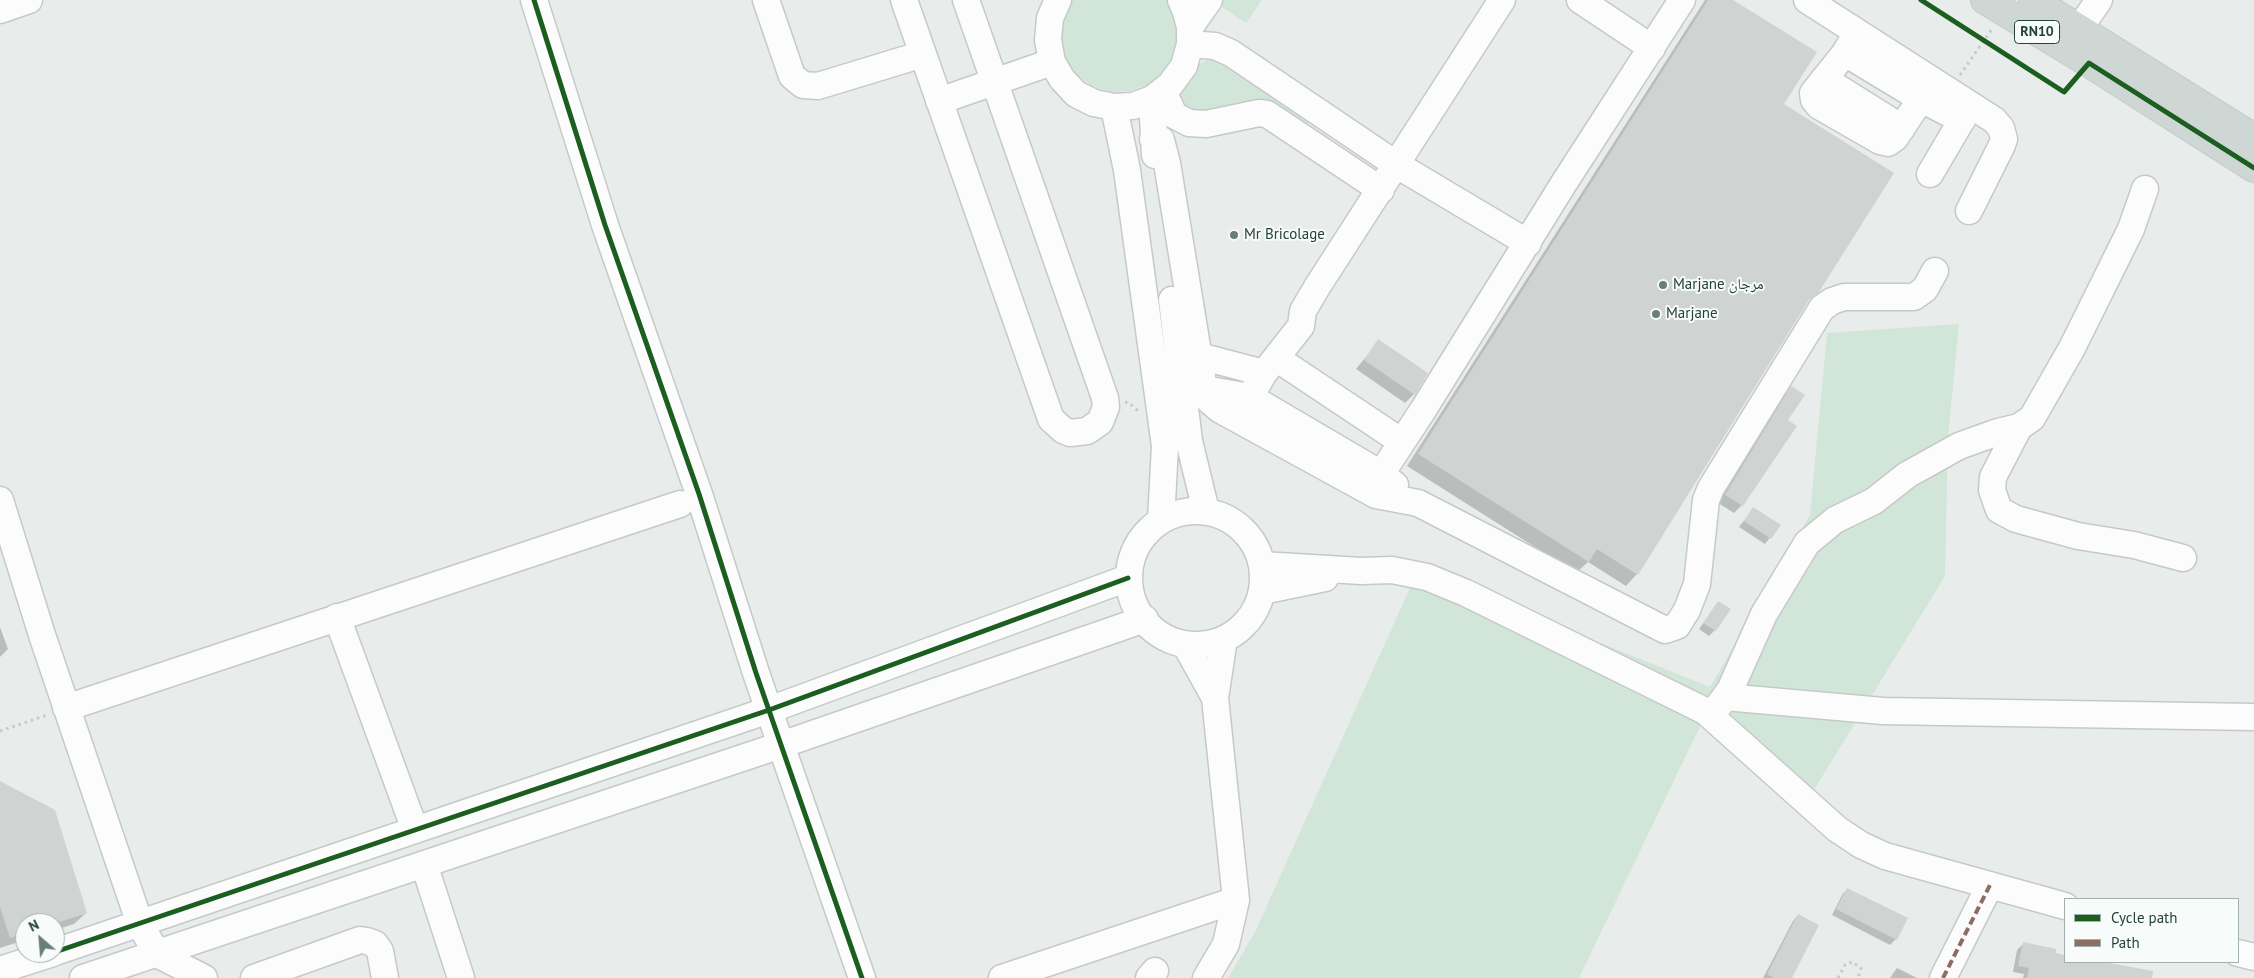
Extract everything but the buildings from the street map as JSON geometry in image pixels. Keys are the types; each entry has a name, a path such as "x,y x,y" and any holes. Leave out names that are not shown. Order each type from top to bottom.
{"main road":[{"name":"RN10","path":"2033,0 2254,138"},
{"name":"RN10","path":"1994,6 2089,63 2254,168"}],"street":[{"path":"0,10 29,0"},
{"path":"534,0 605,224 699,494 769,710 862,978"},
{"path":"766,0 792,76 803,85 818,86 923,54"},
{"path":"904,0 1051,419 1056,425 1070,433 1087,431 1100,422 1106,407 1105,398 966,0"},
{"path":"1058,0 1050,18 1048,40 1052,62 1062,80 1076,94 1094,103 1114,107 1133,106 1157,95 1170,85 1184,66 1190,35 1209,0"},
{"path":"1181,0 1190,35"},
{"path":"1250,398 1270,366 1301,326 1303,311 1502,0"},
{"path":"1580,0 1652,48"},
{"path":"1808,0 1882,75 1934,91"},
{"path":"2079,29 2099,0"},
{"path":"1381,474 1564,183 1652,48 1672,4"},
{"path":"1190,35 1231,53 1397,165 1528,243"},
{"path":"1851,43 1814,93 1814,100 1819,106 1856,113 1884,143 1892,141 1934,91"},
{"path":"1851,43 1934,91 1966,113 1998,124 2001,128 2004,140 1969,211"},
{"path":"940,101 1052,62"},
{"path":"1856,113 1882,75"},
{"path":"1157,95 1180,120 1195,124 1206,124 1259,112 1267,114 1381,190"},
{"path":"1157,95 1157,140 1188,435 1206,511"},
{"path":"1114,107 1127,170 1166,446 1161,520"},
{"path":"1930,174 1966,113"},
{"path":"1157,140 1195,124"},
{"path":"1157,140 1167,163 1206,397 1219,409 1376,495 1418,503"},
{"path":"1718,706 1730,690 1764,614 1807,542 1835,520 1874,501 1907,475 1958,446 2019,427 2032,418 2068,356 2131,229 2145,189"},
{"path":"1204,389 1250,398 1381,474 1418,503 1665,630 1677,626 1687,610 1697,584 1706,500 1711,488 1822,308 1832,301 1844,297 1914,296 1925,289 1935,271"},
{"path":"1198,356 1270,366 1402,442"},
{"path":"2019,427 1993,477 1992,490 1998,510 2016,519 2069,533 2134,545 2183,558"},
{"path":"0,500 66,708 140,924 157,954 204,978"},
{"path":"66,708 680,504"},
{"path":"1206,511 1228,518 1246,533 1254,543 1262,565 1262,591 1257,606 1238,630 1224,639 1201,645 1185,644 1157,633 1136,610 1128,578 1134,551 1143,535 1161,520 1177,513 1206,511"},
{"path":"1262,565 1360,571 1392,570 1427,577 1466,593 1690,702 1718,706 1884,711 2254,717"},
{"path":"1262,591 1360,571"},
{"path":"65,949 769,710 1128,578"},
{"path":"337,617 415,830"},
{"path":"83,978 781,745 1145,619"},
{"path":"1206,978 1226,944 1236,900 1215,698 1224,639"},
{"path":"1185,644 1215,698"},
{"path":"1718,706 1837,829 1861,845 1886,856 2064,906"},
{"path":"424,864 461,978"},
{"path":"1943,978 1990,886"},
{"path":"1002,978 1236,900"},
{"path":"254,978 360,940 375,944 380,950 385,978"},
{"path":"2239,953 2254,957"},
{"path":"0,970 22,963"}],"path":[{"path":"1934,91 1984,41 1994,6"},
{"path":"1977,36 1992,46"},
{"path":"0,731 66,708"},
{"path":"1838,978 1845,966 1852,962 1861,968 1862,972 1858,978"}],"green space":[{"path":"1069,0 1169,0 1176,15 1179,35 1175,54 1164,71 1149,84 1131,91 1111,92 1092,86 1076,74 1065,58 1059,40 1060,20"},
{"path":"1211,0 1262,0 1246,23"},
{"path":"1212,58 1220,59 1311,117 1302,131 1193,117 1173,96 1197,65"},
{"path":"1959,324 1948,438 1945,576 1814,790 1705,716 1579,978 1228,978 1255,932 1418,570 1710,687 1810,515 1827,333"}],"marked path":[{"path":"1943,978 1990,885"}],"cycle path":[{"path":"534,0 605,225 699,494 756,673 862,978"},
{"path":"1921,0 2064,92 2089,63 2254,168"},
{"path":"65,949 769,710 1128,578"}],"place":[{"name":"Mr Bricolage","path":"1234,235"},
{"name":"Marjane مرجان","path":"1663,285"},
{"name":"Marjane","path":"1656,314"}]}
